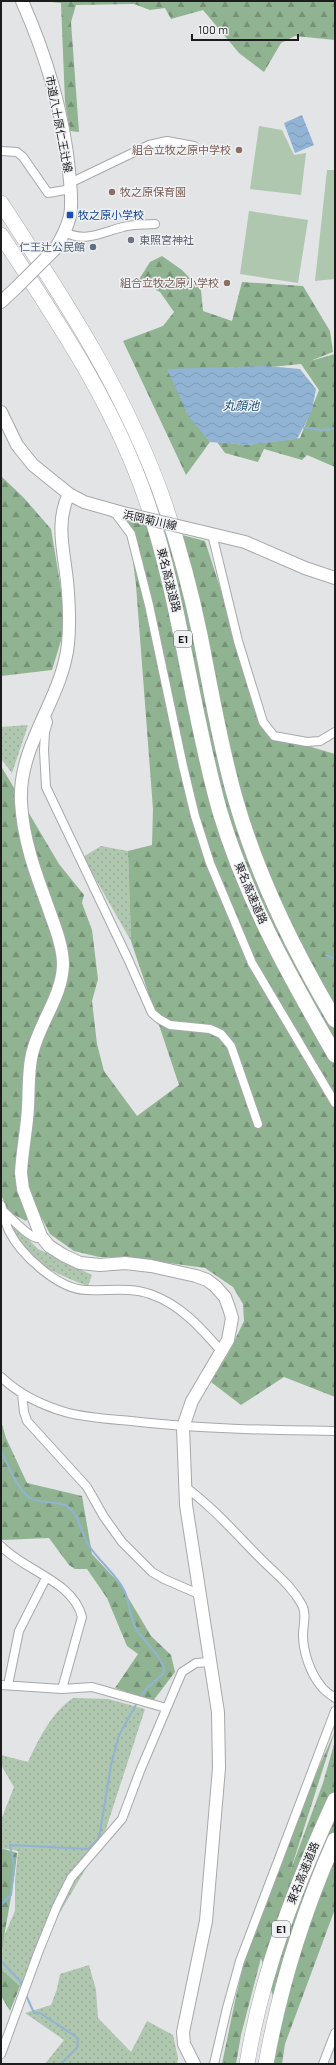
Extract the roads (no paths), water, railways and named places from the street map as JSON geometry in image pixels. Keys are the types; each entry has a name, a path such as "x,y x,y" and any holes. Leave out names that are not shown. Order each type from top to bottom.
{"highway":[{"name":"東名高速道路","path":"1,203 56,289 109,377 147,456 165,505 183,565 200,633 224,755 235,800 249,843 268,892 291,942 335,1020"},
{"name":"東名高速道路","path":"3,239 78,354 104,402 127,451 147,501 165,562 208,765 231,846 268,935 335,1055"},
{"name":"東名高速道路","path":"247,2064 257,2013 281,1930 299,1880 335,1800"},
{"name":"東名高速道路","path":"266,2064 280,1995 291,1956 308,1907 335,1840"}],"street":[{"name":"市道八十原仁王辻線","path":"1,302 55,249 65,232 70,215 70,186 67,154 50,77 42,46 22,1"},
{"path":"1,151 17,152 23,157 48,193 70,186 149,145 167,141 194,146"},
{"path":"65,232 75,238 90,237 124,226 155,224"},
{"name":"浜岡菊川線","path":"1,412 21,450 33,464 69,494 105,508 123,513 245,542 305,568 335,578"},
{"path":"69,494 65,502 62,520 62,540 69,604 68,644 65,665 56,690 44,713 27,757 21,801 25,838 56,932 63,963 58,991 32,1054 28,1108 22,1156 23,1189 41,1236 55,1251 80,1263 100,1266 126,1264 151,1266 179,1271 207,1280 225,1296 232,1318 228,1340 192,1401 183,1427 184,1486 192,1552 201,1595 218,1712 219,1768 206,1921 183,2032 184,2044 194,2064"},
{"path":"105,508 116,514 131,534 149,605 195,816 213,870 252,963 335,1103"},
{"path":"212,534 238,641 263,722 274,736 307,742 320,741 335,732"},
{"path":"44,713 48,722 44,750 46,787 128,959 152,1013 159,1020 170,1025 210,1029 222,1034 231,1046 258,1124"},
{"path":"2,1208 18,1222 30,1237 38,1238 41,1236"},
{"path":"2,1208 8,1231 36,1266 58,1280 82,1290 110,1289 152,1294 177,1308 198,1326 221,1351"},
{"path":"1,1377 22,1394 65,1412 91,1417 183,1427 335,1431"},
{"path":"22,1394 24,1412 27,1421 87,1487 104,1517 122,1542 152,1572 164,1579 201,1595"},
{"path":"184,1486 228,1524 274,1572 286,1582 303,1606 305,1620 303,1633 304,1649 315,1676 321,1686 335,1698"},
{"path":"1,1546 46,1578 63,1588 75,1598 82,1617 62,1689"},
{"path":"46,1578 19,1632 5,1685 62,1689 92,1687 166,1708"},
{"path":"1,2054 38,1953 57,1906 71,1878 122,1819 140,1771 182,1672 196,1662 210,1662"},
{"path":"214,2064 227,2008 244,1950 335,1711"},
{"path":"323,2064 335,2033"}],"water":[{"path":"302,115 314,145 295,153 284,123"},
{"name":"丸顔池","path":"267,366 300,369 316,389 312,411 297,439 247,445 210,442 189,417 167,369"}],"waterway":[{"path":"301,427 320,430 335,429"},
{"path":"326,955 335,959"},
{"path":"1,1451 14,1477 26,1495 35,1500 62,1504 71,1509 92,1550 122,1585 135,1626 140,1635 158,1656 163,1667 164,1673 145,1690 141,1697"},
{"path":"1,1905 11,1895 14,1866 10,1845 88,1849 99,1838 111,1765 119,1735 137,1703"},
{"path":"1,1961 20,1981 22,1988"},
{"path":"26,1995 34,2013 40,2013 75,2036 78,2040 77,2048 61,2064"}],"place":[{"name":"組合立牧之原中学校","path":"239,150"},
{"name":"牧之原保育園","path":"112,192"},
{"name":"牧之原小学校","path":"70,215"},
{"name":"東照宮神社","path":"131,240"},
{"name":"仁王辻公民館","path":"93,247"},
{"name":"組合立牧之原小学校","path":"227,283"}]}
